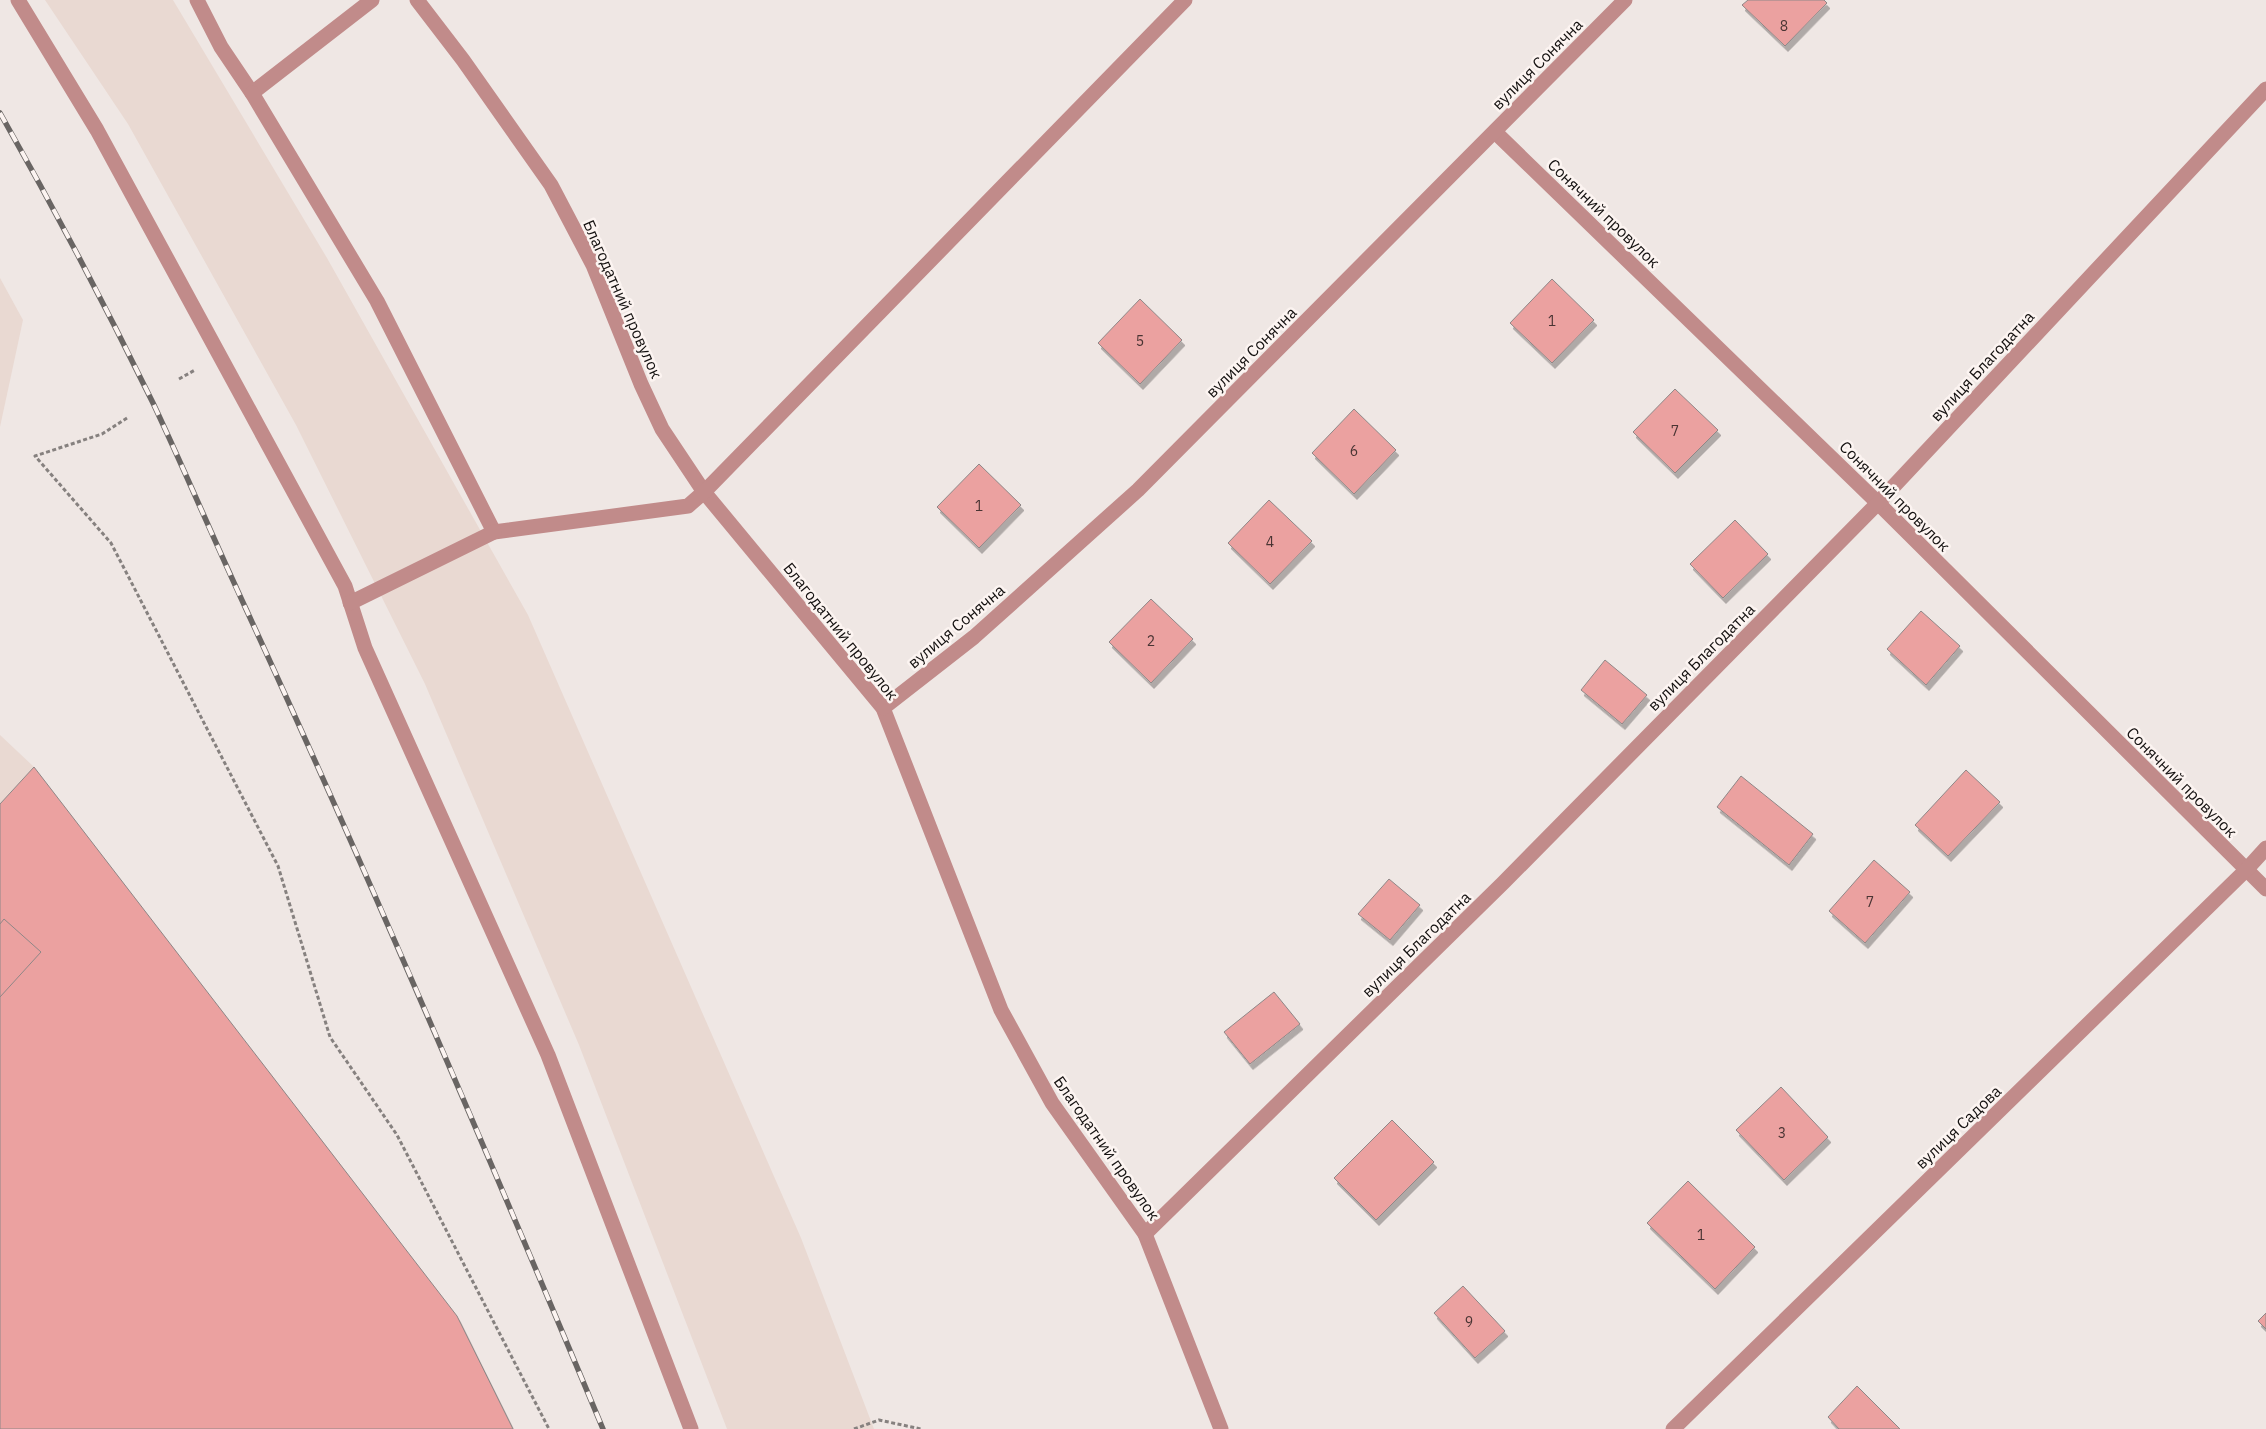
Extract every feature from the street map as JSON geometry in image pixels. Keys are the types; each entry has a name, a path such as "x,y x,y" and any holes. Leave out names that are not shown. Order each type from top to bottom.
{"street":[{"path":"18,0 97,130 345,586 365,648 548,1055 691,1429"},
{"path":"197,0 222,47 252,93 377,301 494,532"},
{"path":"252,93 372,0"},
{"name":"Благодатний провулок","path":"417,0 463,60 551,185 592,266 641,384 662,429 704,492 883,708 1001,1010 1052,1103 1145,1234 1221,1429"},
{"path":"350,602 494,532 688,506 704,492 1185,0"},
{"name":"вулиця Сонячна","path":"883,708 974,637 1138,490 1625,0"},
{"name":"вулиця Благодатна","path":"1145,1234 1503,883 1878,503 2266,89"},
{"name":"Сонячний провулок","path":"1495,132 1878,503 2266,889"},
{"name":"вулиця Садова","path":"1673,1429 2246,870 2266,848"}],"path":[{"path":"127,418 102,434 35,456 111,543 278,866 330,1037 397,1135 549,1429"},
{"path":"854,1429 879,1420 921,1429"}],"shaded area":[{"path":"45,0 173,0 327,258 528,615 801,1238 874,1429 727,1429 579,1045 425,684 296,425 128,124"},
{"path":"0,278 23,320 0,427"},
{"path":"0,735 34,767 0,804"}],"building":[{"path":"1748,0 1824,0 1827,3 1785,46 1742,5"},
{"path":"1552,279 1594,320 1552,363 1510,323"},
{"path":"1140,299 1182,340 1140,384 1098,343"},
{"path":"1675,389 1718,430 1675,473 1633,432"},
{"path":"1354,409 1396,450 1354,494 1312,453"},
{"path":"979,464 1021,505 979,548 937,507"},
{"path":"1269,500 1312,541 1270,584 1228,543"},
{"path":"1735,520 1768,554 1723,598 1690,564"},
{"path":"1151,599 1193,639 1151,683 1109,642"},
{"path":"1921,611 1960,646 1926,685 1887,649"},
{"path":"1605,660 1647,695 1622,724 1581,690"},
{"path":"34,767 457,1316 513,1429 0,1429 0,804"},
{"path":"1966,770 2000,802 1948,856 1915,825"},
{"path":"1741,776 1813,834 1789,865 1717,807"},
{"path":"1874,860 1910,892 1865,943 1829,911"},
{"path":"1389,879 1420,905 1390,940 1358,914"},
{"path":"4,919 41,952 0,997 0,924"},
{"path":"1274,992 1300,1024 1250,1064 1224,1032"},
{"path":"1781,1087 1828,1137 1784,1180 1736,1130"},
{"path":"1392,1120 1434,1162 1376,1220 1334,1178"},
{"path":"1688,1181 1755,1247 1715,1289 1647,1223"},
{"path":"1463,1286 1505,1331 1475,1358 1434,1313"},
{"path":"2266,1313 2266,1329 2258,1321"},
{"path":"1857,1386 1900,1429 1839,1429 1828,1417"}],"railway":[{"path":"0,113 79,257 165,429 384,915 603,1429"}]}
